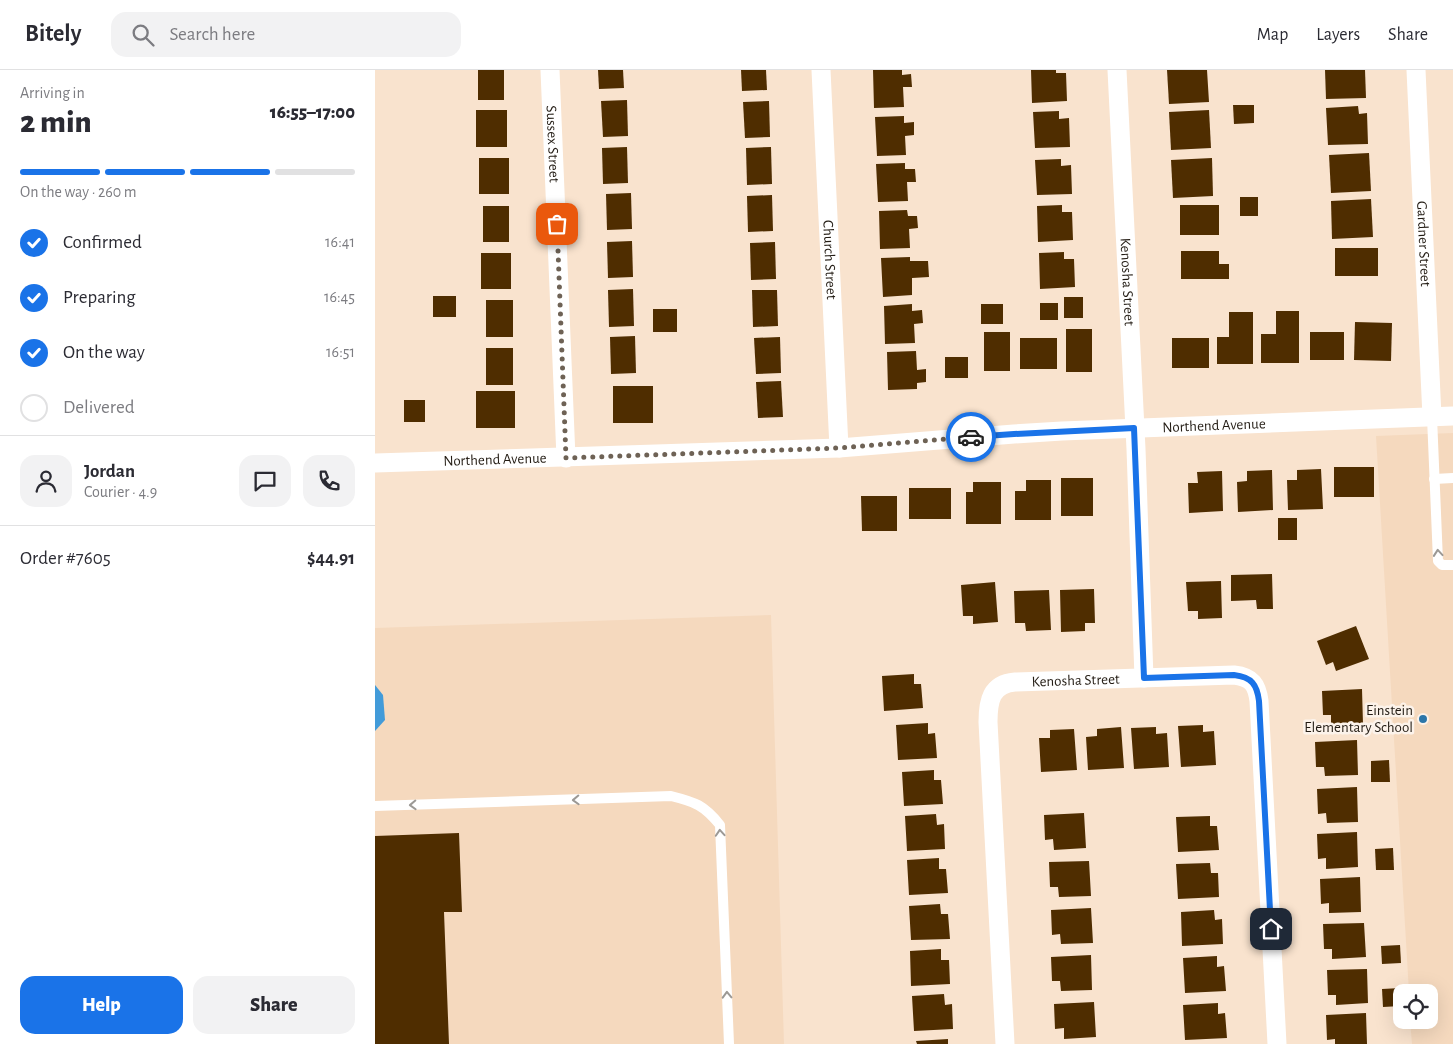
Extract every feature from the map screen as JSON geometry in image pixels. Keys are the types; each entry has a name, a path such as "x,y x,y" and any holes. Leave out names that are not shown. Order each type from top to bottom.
{"street":[{"name":"Sussex Street","path":"551,70 566,458"},
{"name":"Church Street","path":"821,70 839,448"},
{"name":"Kenosha Street","path":"1005,1044 988,722 988,708 991,696 995,690 1011,682 1144,678 1117,70"},
{"name":"Gardner Street","path":"1416,70 1432,417"},
{"name":"Northend Avenue","path":"375,463 839,448 1014,434 1453,416"},
{"path":"1144,678 1243,676 1258,691 1277,1044"}],"lane":[{"path":"1432,417 1438,561 1442,565 1453,565"},
{"path":"1434,479 1453,478"},
{"path":"375,806 671,796 693,802 710,812 720,825 729,1044"}],"shaded area":[{"name":"Einstein Elementary School","path":"1453,433 1453,1044 1412,1044 1411,1029 1438,1029 1438,984 1409,984 1376,436"},
{"path":"771,615 784,1044 375,1044 375,628"}],"water":[{"path":"375,685 383,695 385,720 375,731"}],"building":[{"path":"478,70 504,70 504,100 478,100"},
{"path":"598,70 623,70 624,88 599,89"},
{"path":"741,70 766,70 767,90 742,91"},
{"path":"873,70 902,70 902,75 911,74 912,87 903,87 904,107 874,108"},
{"path":"1031,70 1056,70 1056,73 1066,73 1067,101 1032,103"},
{"path":"1167,70 1207,70 1209,102 1169,104"},
{"path":"1325,70 1365,70 1366,98 1326,99"},
{"path":"627,100 628,136 603,137 601,101"},
{"path":"769,101 770,137 745,138 743,102"},
{"path":"1233,105 1254,105 1254,123 1234,124"},
{"path":"1358,106 1359,114 1367,113 1368,144 1328,145 1326,108"},
{"path":"476,110 507,110 507,147 476,147"},
{"path":"1209,110 1211,148 1171,150 1169,112"},
{"path":"1059,111 1059,119 1069,118 1070,147 1035,148 1033,112"},
{"path":"904,116 904,123 914,122 914,135 905,136 906,155 877,156 875,117"},
{"path":"627,147 628,183 603,184 602,148"},
{"path":"771,147 772,184 747,185 746,148"},
{"path":"1369,153 1371,191 1331,193 1329,155"},
{"path":"479,158 509,158 509,194 479,194"},
{"path":"1212,158 1213,196 1173,198 1171,160"},
{"path":"1061,159 1061,166 1071,165 1072,194 1037,195 1035,160"},
{"path":"905,163 905,169 915,169 916,182 907,182 908,201 878,202 876,164"},
{"path":"631,193 632,229 607,230 606,194"},
{"path":"772,195 773,231 748,232 747,196"},
{"path":"1240,197 1258,197 1258,216 1240,216"},
{"path":"1371,199 1373,237 1332,239 1331,201"},
{"path":"1062,205 1062,212 1072,212 1073,240 1038,242 1037,206"},
{"path":"1180,205 1219,205 1219,235 1180,235"},
{"path":"483,206 509,206 509,242 483,242"},
{"path":"907,210 908,216 917,216 918,228 909,229 910,248 880,249 879,211"},
{"path":"632,241 633,277 608,278 607,242"},
{"path":"775,242 776,279 751,280 750,243"},
{"path":"1335,248 1378,248 1378,276 1335,276"},
{"path":"1181,251 1219,251 1219,264 1229,264 1229,279 1181,279"},
{"path":"1064,252 1064,259 1074,259 1075,287 1040,289 1039,253"},
{"path":"481,253 511,253 511,289 481,289"},
{"path":"910,257 910,261 928,261 929,277 912,278 912,295 883,297 881,258"},
{"path":"633,289 634,326 609,327 608,290"},
{"path":"752,290 777,290 778,326 753,327"},
{"path":"433,296 456,296 456,317 433,317"},
{"path":"1064,297 1083,297 1083,318 1064,318"},
{"path":"486,300 513,300 513,337 486,337"},
{"path":"1040,303 1058,303 1058,320 1040,320"},
{"path":"912,304 912,311 922,310 923,323 914,324 915,343 885,344 884,306"},
{"path":"981,304 1003,304 1003,324 981,324"},
{"path":"653,309 677,309 677,332 653,332"},
{"path":"1276,311 1299,311 1299,363 1261,363 1261,334 1276,334"},
{"path":"1229,312 1253,312 1253,364 1217,364 1217,337 1229,337"},
{"path":"1355,322 1392,323 1391,361 1354,360"},
{"path":"1066,329 1092,329 1092,372 1066,372"},
{"path":"984,332 1010,332 1010,371 984,371"},
{"path":"1310,332 1344,332 1344,360 1310,360"},
{"path":"635,336 636,373 611,374 610,337"},
{"path":"780,337 781,373 756,374 754,338"},
{"path":"1020,338 1057,338 1057,369 1020,369"},
{"path":"1172,338 1209,338 1209,368 1172,368"},
{"path":"486,348 513,348 513,385 486,385"},
{"path":"916,351 917,370 926,369 926,382 917,383 917,389 888,390 887,352"},
{"path":"945,357 968,357 968,378 945,378"},
{"path":"781,381 783,417 758,418 756,382"},
{"path":"613,386 653,386 653,423 613,423"},
{"path":"476,391 515,391 515,428 476,428"},
{"path":"404,400 425,400 425,422 404,422"},
{"path":"1334,467 1374,467 1374,497 1334,497"},
{"path":"1321,469 1323,509 1288,510 1287,480 1297,480 1297,470"},
{"path":"1272,470 1273,510 1238,512 1237,482 1247,481 1247,471"},
{"path":"1222,471 1223,511 1189,513 1188,483 1198,483 1197,472"},
{"path":"1061,478 1093,478 1093,516 1061,516"},
{"path":"1026,480 1051,480 1051,520 1015,520 1015,491 1026,491"},
{"path":"973,482 1001,482 1001,524 966,524 966,492 973,492"},
{"path":"909,488 951,488 951,519 909,519"},
{"path":"861,496 897,496 897,531 862,531"},
{"path":"1278,518 1297,518 1297,540 1278,540"},
{"path":"1272,574 1273,609 1257,609 1256,600 1231,601 1231,575"},
{"path":"1221,581 1222,618 1198,619 1198,611 1188,611 1186,582"},
{"path":"995,582 998,622 973,624 973,616 963,616 961,585"},
{"path":"1094,589 1095,623 1085,623 1085,631 1061,632 1060,590"},
{"path":"1049,590 1051,630 1026,631 1025,623 1015,623 1014,591"},
{"path":"1356,626 1369,659 1336,671 1333,662 1326,665 1317,641"},
{"path":"914,674 914,684 921,684 923,708 884,711 882,676"},
{"path":"1362,689 1363,724 1331,725 1331,715 1323,715 1322,691"},
{"path":"928,723 928,734 935,733 937,758 898,760 896,725"},
{"path":"1203,725 1203,732 1214,731 1216,765 1181,767 1178,726"},
{"path":"1121,727 1124,768 1088,770 1086,737 1097,736 1097,729"},
{"path":"1156,727 1156,734 1167,733 1169,767 1134,769 1131,728"},
{"path":"1074,729 1077,770 1041,772 1039,738 1050,738 1050,730"},
{"path":"1357,740 1358,775 1325,776 1324,767 1316,767 1315,742"},
{"path":"1389,760 1390,782 1371,782 1371,761"},
{"path":"934,770 934,780 941,780 943,804 904,806 902,772"},
{"path":"1357,787 1358,822 1327,823 1326,813 1318,814 1317,789"},
{"path":"1084,813 1086,848 1054,850 1053,839 1045,840 1044,815"},
{"path":"936,814 937,825 944,824 945,849 907,851 905,816"},
{"path":"1210,816 1210,826 1217,826 1219,850 1178,852 1176,817"},
{"path":"1357,832 1358,867 1326,869 1326,858 1318,859 1317,834"},
{"path":"459,833 462,912 444,912 449,1044 375,1044 375,836"},
{"path":"1393,848 1394,870 1376,870 1375,849"},
{"path":"939,858 939,869 946,869 948,893 909,895 907,860"},
{"path":"1089,861 1091,896 1059,897 1058,887 1050,887 1049,862"},
{"path":"1210,863 1211,873 1218,873 1219,897 1178,899 1176,864"},
{"path":"1360,877 1361,912 1329,913 1329,903 1321,904 1320,879"},
{"path":"940,904 941,914 948,914 950,939 911,940 909,906"},
{"path":"1091,908 1093,943 1061,944 1060,934 1052,935 1051,910"},
{"path":"1214,910 1215,920 1222,919 1223,944 1182,946 1181,912"},
{"path":"1364,923 1366,957 1332,959 1332,949 1324,949 1323,924"},
{"path":"1400,945 1401,963 1382,964 1381,946"},
{"path":"941,949 941,960 949,960 950,984 911,986 910,951"},
{"path":"1091,955 1092,990 1061,991 1060,981 1052,981 1051,957"},
{"path":"1217,956 1217,967 1224,966 1226,991 1185,993 1183,958"},
{"path":"1367,969 1368,1003 1336,1005 1336,995 1328,995 1327,970"},
{"path":"1393,988 1393,1006 1383,1007 1382,989"},
{"path":"944,994 945,1005 952,1004 953,1029 914,1031 912,996"},
{"path":"1094,1002 1096,1037 1064,1039 1064,1028 1055,1029 1054,1004"},
{"path":"1218,1003 1218,1014 1225,1013 1227,1038 1185,1040 1183,1005"},
{"path":"1366,1013 1367,1044 1335,1044 1335,1039 1327,1040 1326,1015"},
{"path":"948,1039 948,1044 917,1044 916,1041"}],"way so far":[{"path":"557,224 566,458 839,448 971,437"}],"place":[{"name":"Einstein Elementary School","path":"1423,719"}],"route":[{"path":"971,437 1134,428 1144,678 1243,676 1258,691 1271,929"}]}
